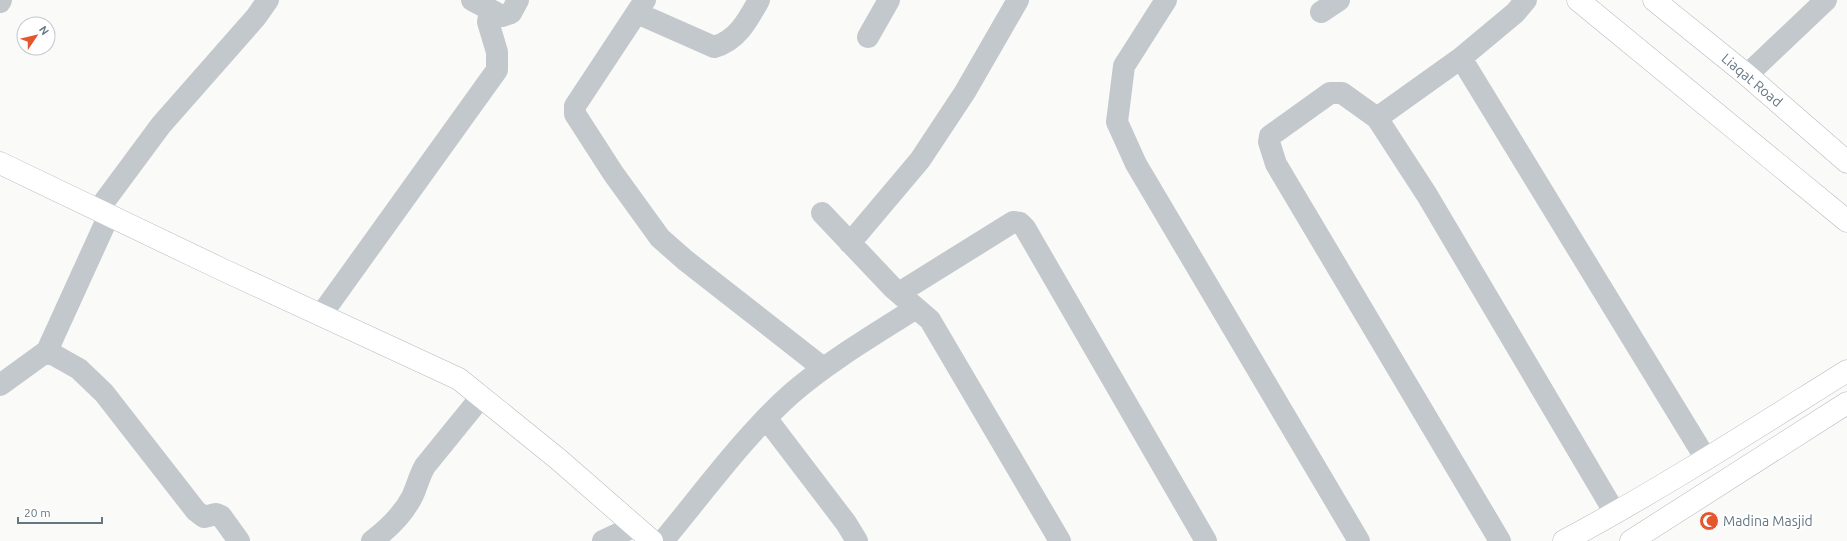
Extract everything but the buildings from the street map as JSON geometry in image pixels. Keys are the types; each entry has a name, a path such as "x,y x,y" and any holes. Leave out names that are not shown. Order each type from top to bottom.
{"street":[{"path":"0,385 48,351 104,213 161,125 256,17 268,0"},
{"path":"481,5 502,16 511,13 518,0"},
{"path":"759,0 746,23 733,38 725,45 714,47 641,6 575,106 575,114 613,173 660,238 685,260 823,368"},
{"path":"868,37 889,0"},
{"path":"850,243 920,160 965,92 1018,0"},
{"path":"1166,0 1124,66 1118,122 1136,164 1359,541"},
{"path":"1321,12 1339,0"},
{"path":"1377,118 1461,58 1515,13 1526,0"},
{"path":"1578,0 1847,221"},
{"name":"Liaqat Road","path":"1654,0 1747,75 1847,162"},
{"path":"1747,75 1826,0"},
{"path":"321,315 497,70 497,52 481,5"},
{"path":"1461,58 1706,459"},
{"path":"1500,541 1280,170 1269,142 1270,136 1278,129 1330,93 1342,93 1377,118 1427,196 1615,513"},
{"path":"0,163 459,379 558,459 652,541"},
{"path":"822,213 899,293 930,320 1060,541"},
{"path":"899,293 1013,222 1020,223 1025,228 1206,541"},
{"path":"663,541 766,418 823,368 916,308"},
{"path":"48,351 79,369 99,389 196,511 204,516 216,514 222,516 238,541"},
{"path":"1564,541 1615,513 1706,459 1847,370"},
{"path":"372,541 393,524 405,510 413,496 422,471 481,397"},
{"path":"1631,541 1847,403"},
{"path":"766,418 846,523 857,541"},
{"path":"603,541 635,526"}],"place":[{"name":"Madina Masjid","path":"1709,521"}]}
